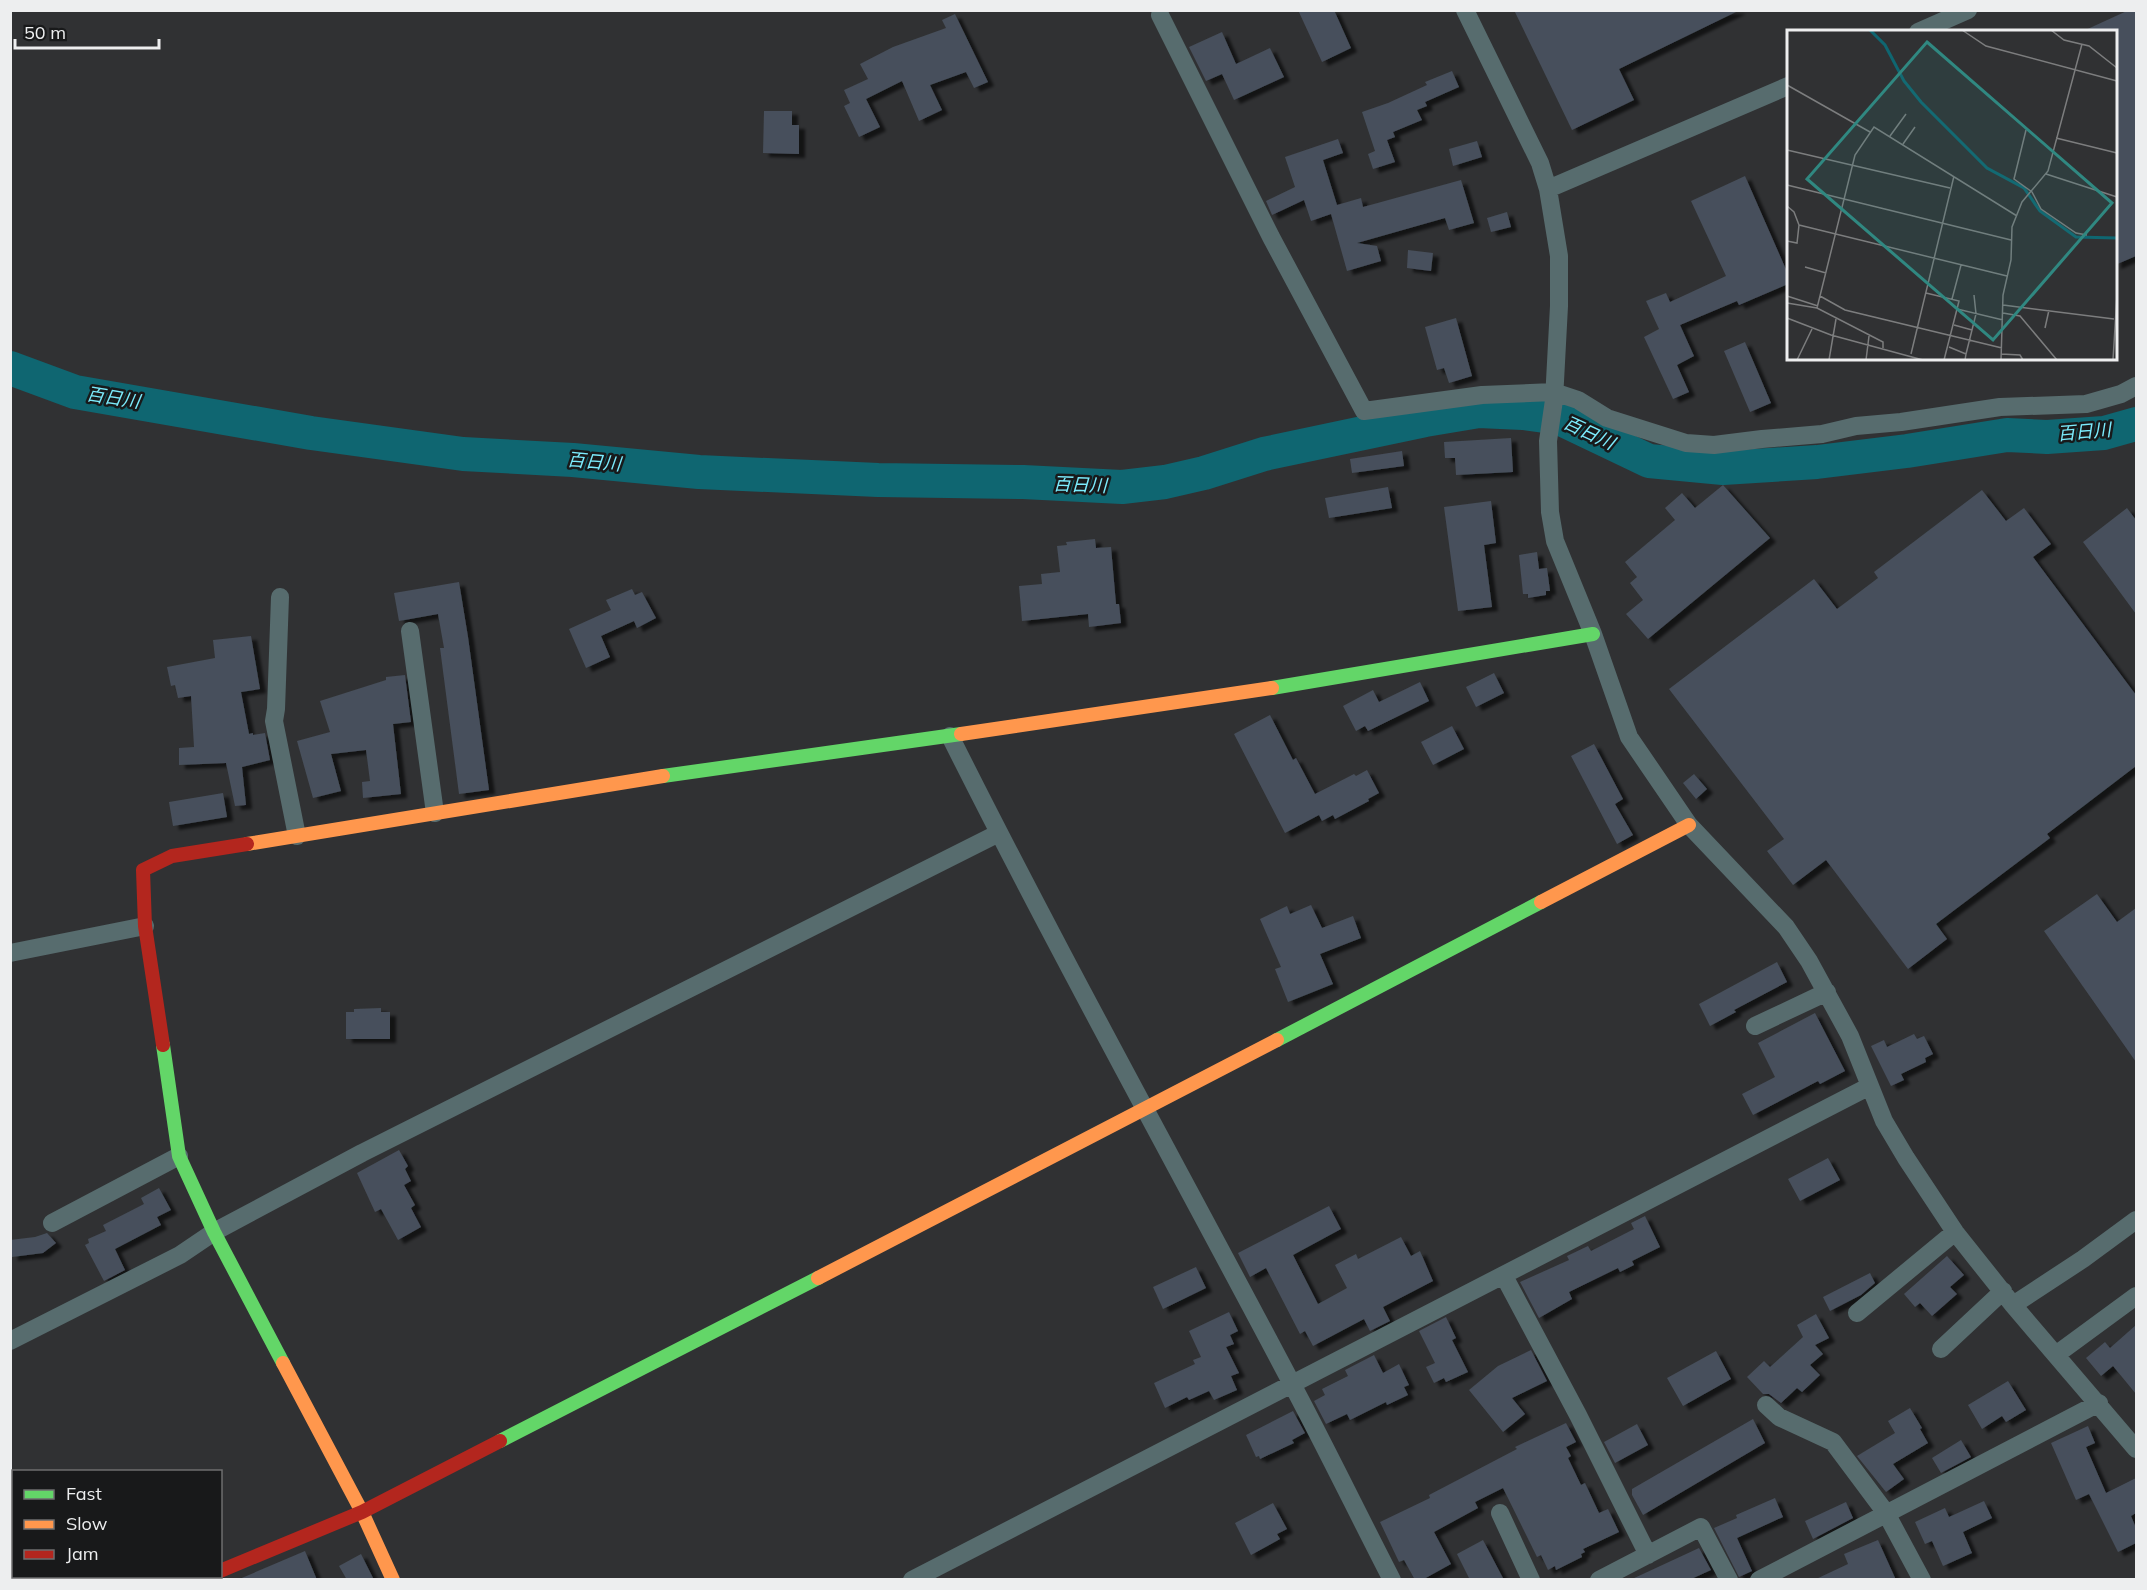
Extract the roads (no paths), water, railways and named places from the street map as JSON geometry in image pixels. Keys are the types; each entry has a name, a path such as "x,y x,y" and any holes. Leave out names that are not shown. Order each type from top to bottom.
{"street":[{"path":"1465,10 1540,163 1548,189 1558,256 1559,306 1554,396 1548,441 1550,512 1555,541 1593,634 1629,737 1689,825 1786,927 1809,961 1850,1036 1884,1121 1955,1232 2136,1449"},
{"path":"1923,30 1968,10"},
{"path":"1160,15 1271,237 1364,411 1482,395 1554,396 1578,400 1607,418 1686,443 1714,446 1822,434 1856,426 1901,422 2000,407 2085,405 2121,394 2136,386"},
{"path":"1548,189 1787,86"},
{"path":"280,597 274,721 297,836"},
{"path":"410,631 435,813"},
{"path":"393,1580 362,1512 214,1232 179,1156 145,926 143,870 172,856 717,767 1239,694 1593,634"},
{"path":"950,736 1144,1110 1292,1384 1392,1580"},
{"path":"222,1570 362,1512 1144,1110 1689,825"},
{"path":"10,1341 180,1255 214,1232 362,1153 999,833"},
{"path":"10,953 145,926"},
{"path":"1755,1026 1827,992"},
{"path":"912,1580 1870,1086"},
{"path":"52,1223 179,1156"},
{"path":"1941,1349 2008,1298 2083,1259 2136,1220"},
{"path":"1857,1313 1955,1232"},
{"path":"1504,1275 1648,1555"},
{"path":"2056,1354 2136,1296"},
{"path":"1759,1580 2098,1403"},
{"path":"1766,1406 1779,1418 1833,1442 1887,1513 1922,1580"},
{"path":"1500,1513 1532,1580"},
{"path":"1599,1580 1701,1527 1729,1580"}],"waterway":[{"name":"百日川","path":"10,368 75,392 311,433 463,454 573,460 699,472 1122,487 1165,482 1204,473 1264,454 1479,411 1523,413 1559,418 1649,461 1723,468 1817,462 2007,435 2047,437 2104,433 2136,424"}]}
